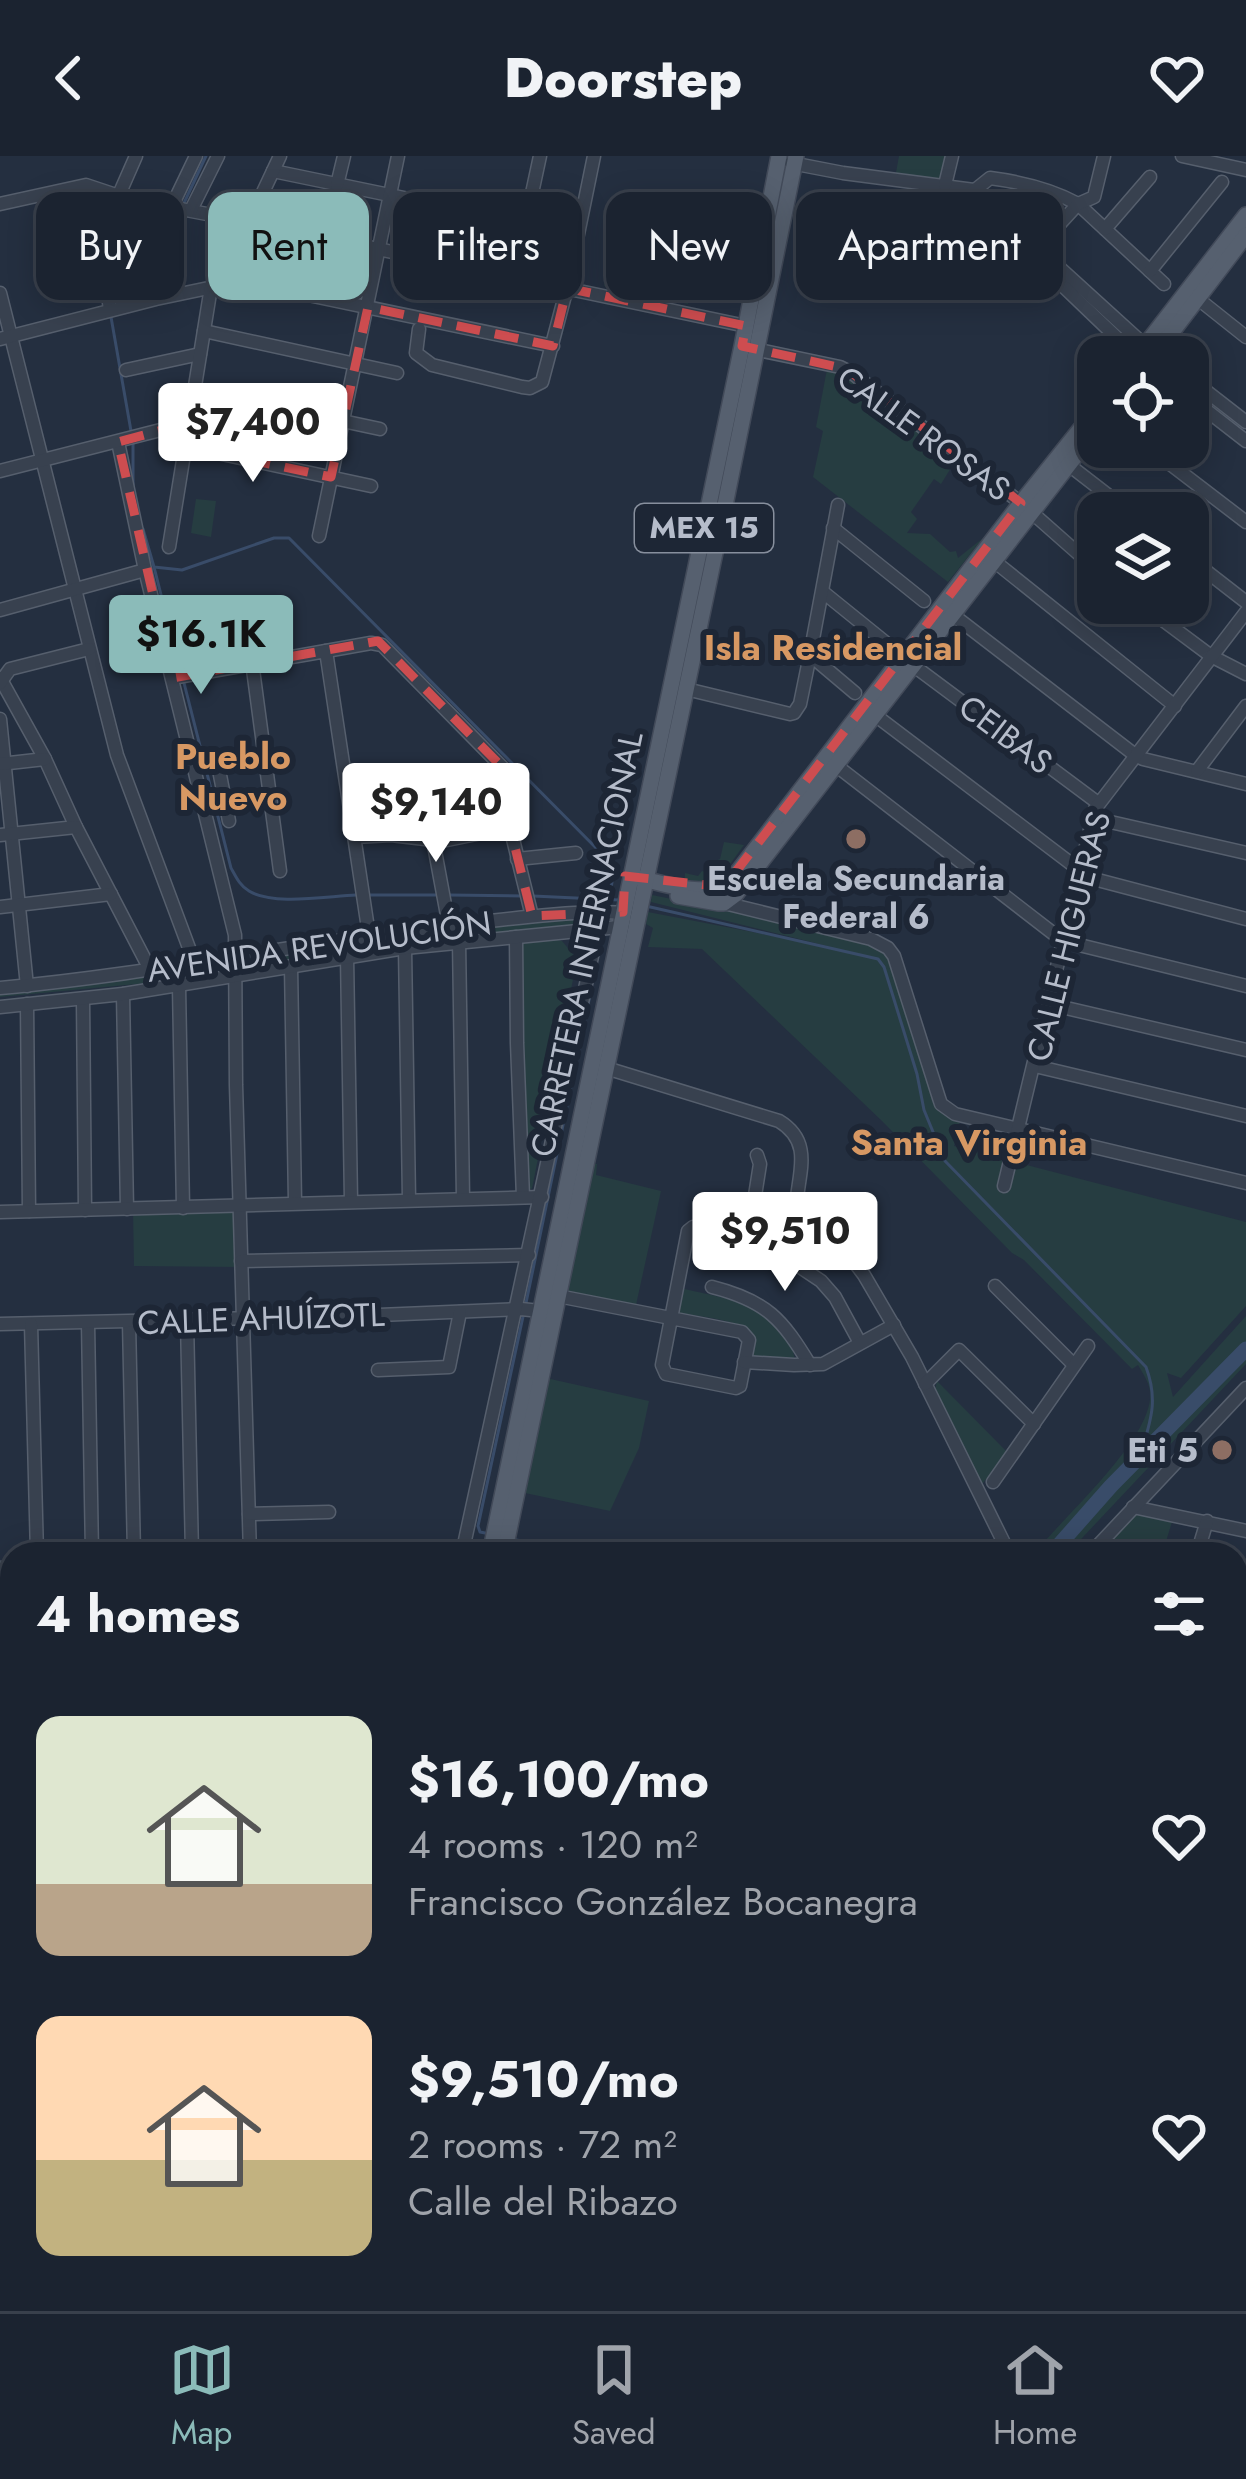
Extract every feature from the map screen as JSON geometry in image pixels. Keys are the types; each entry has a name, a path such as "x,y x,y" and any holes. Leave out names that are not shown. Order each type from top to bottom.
{"main road":[{"name":"CARRETERA INTERNACIONAL","path":"503,1526 528,1310 686,689 710,495 749,348 746,326 787,159"},
{"name":"CARRETERA INTERNACIONAL","path":"500,1542 606,1068 633,902 696,603 724,510 749,348 787,159"},
{"path":"1160,336 1246,215"},
{"path":"1163,336 1243,246"},
{"path":"633,902 736,894 903,657 1077,436"},
{"path":"831,761 875,715 903,657 952,615 994,561 1029,502 1077,455"},
{"path":"710,495 724,510"}],"street":[{"path":"120,192 136,156"},
{"path":"179,192 196,156"},
{"path":"191,210 218,156"},
{"path":"263,192 280,156"},
{"path":"337,184 344,156"},
{"path":"319,536 398,156"},
{"path":"532,192 540,156"},
{"path":"582,215 594,156"},
{"path":"945,185 952,156"},
{"path":"1063,220 1078,204 1094,197 1104,156"},
{"path":"1182,156 1246,170"},
{"path":"787,159 843,173 969,191 996,179 1045,189 1078,204 1164,284"},
{"path":"273,171 393,197"},
{"path":"1106,229 1150,177"},
{"path":"1150,271 1222,182"},
{"path":"50,192 86,185 105,192"},
{"path":"0,204 36,195"},
{"path":"184,209 208,214"},
{"path":"369,248 393,253"},
{"path":"1063,277 1126,336"},
{"path":"5,337 208,288"},
{"path":"582,291 746,326"},
{"path":"0,292 5,337 128,787 195,964"},
{"path":"1197,298 1246,337"},
{"path":"109,300 110,310"},
{"path":"170,547 209,300"},
{"path":"334,300 553,346"},
{"path":"419,329 416,353 422,360 530,388 542,382 564,300"},
{"path":"204,332 397,373"},
{"name":"CALLE ROSAS","path":"749,348 847,369 1029,502 1077,550"},
{"path":"126,370 200,354"},
{"path":"194,389 257,401"},
{"path":"1209,393 1246,422"},
{"path":"277,407 380,429"},
{"path":"1209,412 1246,441"},
{"path":"0,471 188,423"},
{"path":"125,441 146,570 179,677 202,804 235,935 250,1542"},
{"path":"184,446 371,486"},
{"path":"1069,465 1104,492"},
{"path":"1175,468 1246,522"},
{"path":"686,689 794,712 800,704 838,505"},
{"path":"833,528 924,601"},
{"path":"994,561 1174,706"},
{"path":"0,610 146,570"},
{"path":"1209,573 1246,602"},
{"name":"CEIBAS","path":"823,592 1098,802"},
{"name":"CALLE HIGUERAS","path":"1004,1186 1098,802 1246,612"},
{"path":"952,615 1136,755 1246,784"},
{"path":"1168,624 1211,656 1246,674"},
{"path":"179,677 377,643 509,774 513,793 509,827 532,916"},
{"path":"89,649 10,669 0,680 160,988"},
{"path":"326,650 369,934"},
{"path":"810,655 855,693"},
{"path":"252,662 280,871"},
{"path":"1197,771 1246,706"},
{"path":"875,715 1079,871 1107,884 1246,920"},
{"path":"0,719 6,834 20,905 28,986"},
{"path":"2,764 45,760"},
{"path":"831,761 1067,943 1246,986"},
{"path":"218,765 229,821"},
{"path":"202,804 225,798"},
{"path":"1093,818 1246,854"},
{"path":"6,834 76,826"},
{"path":"355,837 451,839 509,827"},
{"path":"433,840 449,926"},
{"path":"518,859 576,853"},
{"path":"0,907 111,894"},
{"path":"721,897 871,939 888,948 941,1104 955,1114 1246,1183"},
{"name":"AVENIDA REVOLUCIÓN","path":"0,988 152,971 369,934 633,902"},
{"name":"AVENIDA REVOLUCIÓN","path":"0,1007 179,986 405,948 598,929 633,902"},
{"path":"465,1542 528,1310 529,1255 598,929"},
{"path":"516,937 524,1197"},
{"path":"459,941 463,1198"},
{"path":"405,948 409,1199"},
{"path":"347,956 351,1201"},
{"path":"291,966 296,1202"},
{"path":"179,986 183,1208"},
{"path":"123,994 127,1209"},
{"path":"83,999 85,1210"},
{"path":"27,1004 29,1211"},
{"path":"1049,1004 1246,1050"},
{"path":"1035,1066 1246,1116"},
{"path":"606,1068 791,1128 802,1156 796,1214 846,1250 864,1275 1004,1542"},
{"path":"748,1240 760,1164 757,1155"},
{"path":"0,1212 542,1197"},
{"path":"558,1296 673,1318 747,1335 740,1386 662,1370 673,1318 690,1228 778,1251 829,1288 860,1343"},
{"path":"241,1261 529,1255"},
{"path":"995,1286 1074,1365"},
{"path":"712,1287 744,1295 785,1324 811,1365"},
{"name":"CALLE AHUÍZOTL","path":"0,1324 528,1310"},
{"path":"378,1370 449,1367 460,1312"},
{"path":"187,1321 192,1542"},
{"path":"129,1322 134,1542"},
{"path":"88,1323 92,1542"},
{"path":"31,1324 37,1542"},
{"path":"744,1362 823,1364 894,1325"},
{"path":"993,1482 1088,1346"},
{"path":"925,1384 959,1349 1034,1424"},
{"path":"1101,1542 1246,1388"},
{"path":"1137,1503 1162,1515 1246,1531"},
{"path":"249,1514 329,1512"},
{"path":"1201,1542 1207,1521"}],"highlighted area":[{"path":"567,288 746,326 742,346 847,369 1021,503 724,887 625,876 623,912 532,916 510,827 509,774 378,641 172,678 118,442 188,423 185,446 331,477 368,307 553,346"}],"green space":[{"path":"899,156 953,156 945,185 895,178"},
{"path":"828,364 847,369 959,455 941,484 934,479 911,512 917,519 907,533 930,534 950,552 956,551 958,558 983,538 948,582 813,477 823,431 816,427"},
{"path":"196,499 216,501 211,537 191,533"},
{"path":"724,842 744,845 715,885 685,879 685,873 711,873"},
{"path":"652,895 870,939 888,948 941,1104 960,1121 954,1146 1246,1222 1246,1306 1181,1378 1167,1373 1173,1397 1246,1316 1246,1364 1078,1542 1045,1542 1105,1476 1138,1430 1150,1391 1138,1365 1132,1369 702,949 648,947 653,928 646,924 648,912 835,948 651,902"},
{"path":"548,917 601,921 246,966 246,960 279,954"},
{"path":"562,941 577,959 532,1189 525,1187 519,942"},
{"path":"148,976 152,981 147,983 0,997 0,990"},
{"path":"587,1163 597,1164 596,1175 661,1191 636,1305 561,1295"},
{"path":"238,1208 239,1267 134,1266 133,1210"},
{"path":"684,1289 736,1301 767,1316 789,1341 795,1359 749,1356 753,1337 742,1326 679,1313"},
{"path":"546,1378 649,1401 639,1448 610,1511 525,1493"},
{"path":"937,1381 1007,1452 980,1487 934,1394"},
{"path":"1135,1512 1172,1522 1166,1542 1108,1542"}],"waterway":[{"path":"184,203 206,156"},
{"path":"111,317 131,431"},
{"path":"133,441 133,485"},
{"path":"143,529 154,567 182,570 274,538 289,538 606,858 613,876 608,906"},
{"path":"154,567 180,670"},
{"path":"183,679 231,868 241,884 272,898 356,895"},
{"path":"365,895 440,895"},
{"path":"449,895 524,896"},
{"path":"533,896 619,900"},
{"path":"646,906 878,959 917,1074 924,1110 945,1161 1146,1367 1152,1402 1140,1457"},
{"path":"526,1303 590,995"},
{"path":"485,1533 478,1526 524,1312"},
{"path":"1062,1542 1246,1349"},
{"path":"512,1539 525,1542"}],"place":[{"name":"Escuela Secundaria Federal 6","path":"856,839"},
{"name":"Eti 5","path":"1222,1450"}],"district":[{"name":"Isla Residencial","path":"833,647"},
{"name":"Pueblo Nuevo","path":"233,776"},
{"name":"Santa Virginia","path":"969,1142"}]}
